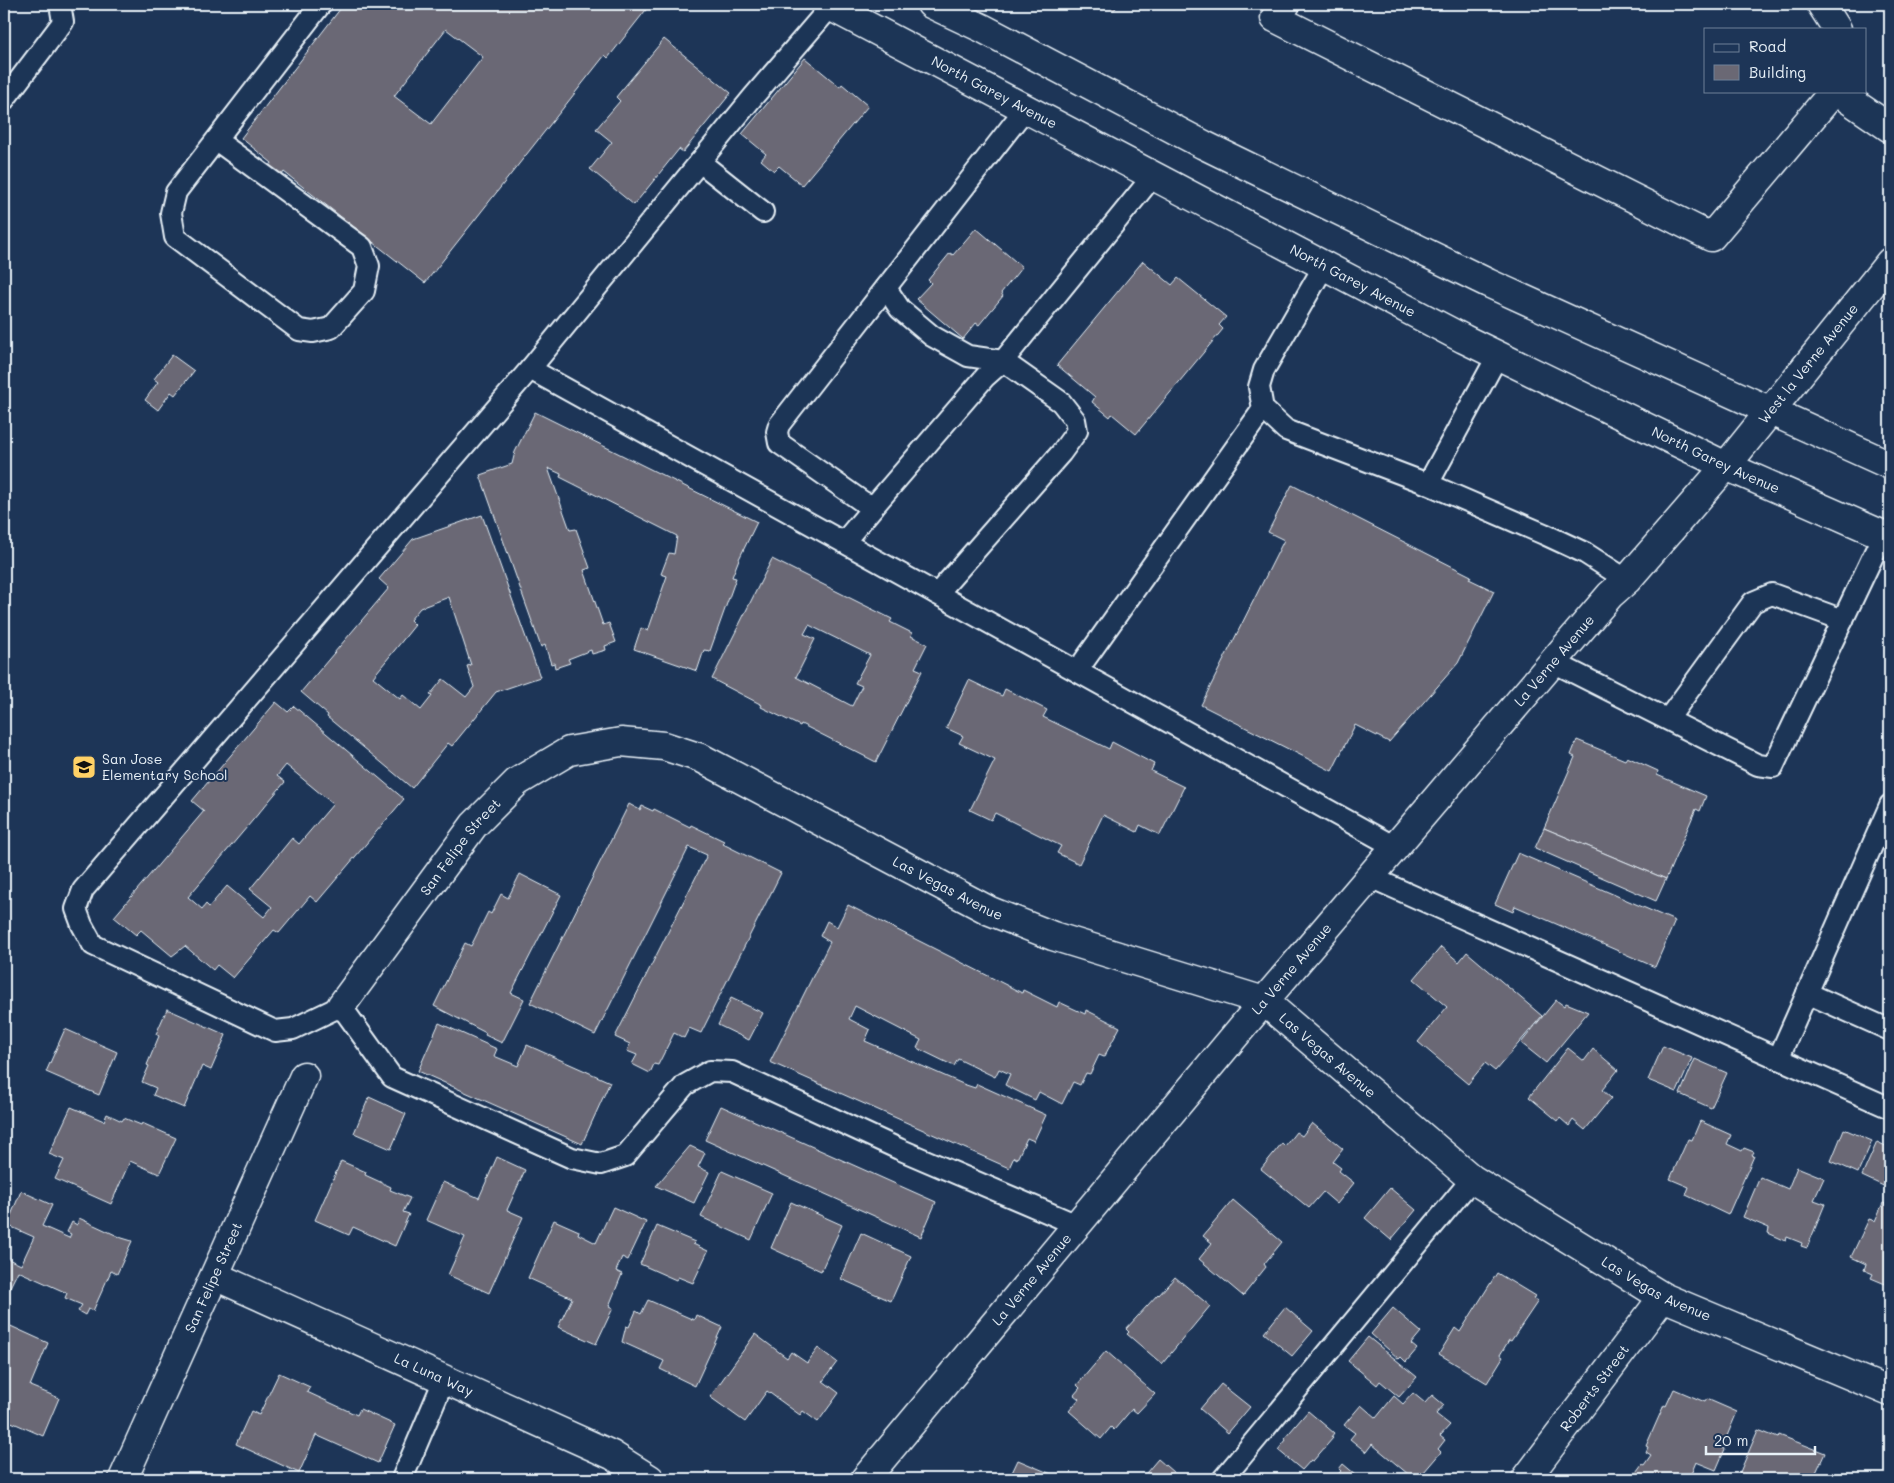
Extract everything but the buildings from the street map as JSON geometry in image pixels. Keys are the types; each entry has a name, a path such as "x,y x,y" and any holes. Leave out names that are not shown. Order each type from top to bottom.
{"main road":[{"path":"1286,4 1275,18 1711,237 1834,92"},
{"path":"1821,4 1836,28"},
{"name":"North Garey Avenue","path":"829,5 1324,266 1498,355 1726,466 1887,536"},
{"path":"942,6 1204,146 1488,283 1890,465"},
{"path":"1836,92 1890,128"},
{"name":"West la Verne Avenue","path":"1726,466 1890,262"},
{"name":"La Verne Avenue","path":"865,1479 1395,847 1610,595 1627,580 1726,466"},
{"name":"San Felipe Street","path":"340,1006 474,825 517,782 569,751 621,742"},
{"name":"Las Vegas Avenue","path":"621,742 664,746 701,758 999,914 1053,936 1264,1002 1472,1179 1663,1297 1890,1392"},
{"name":"San Felipe Street","path":"123,1479 304,1076"},
{"name":"La Luna Way","path":"215,1276 612,1455 650,1479"},
{"name":"Roberts Street","path":"1526,1479 1663,1297"}],"lane":[{"path":"4,97 63,22 60,4"},
{"path":"216,140 362,247 369,266 364,291 331,328 313,332 299,330 175,237 171,213 176,192 216,140 321,4"},
{"path":"829,5 530,369 83,890 76,909 93,945 275,1031 293,1029 340,1006 392,1077 572,1158 601,1164 625,1156 685,1085 710,1071 732,1072 899,1149 1077,1225"},
{"path":"874,506 863,502 779,443 777,432 779,425 1025,109"},
{"path":"700,162 763,212"},
{"path":"844,542 985,377 1003,361 1153,176"},
{"path":"1324,266 1264,370 1259,387 1263,409 1286,430 1428,484 1585,553 1627,580"},
{"path":"886,288 900,308 932,336 968,356 1003,361 1061,402 1075,420 1077,431 1061,453 937,594"},
{"path":"1428,484 1498,355"},
{"path":"530,369 1395,847"},
{"path":"1077,672 1263,409"},
{"path":"1554,662 1758,765 1773,766 1843,620 1887,536"},
{"path":"1668,720 1753,602 1772,594 1843,620"},
{"path":"1778,1059 1890,805"},
{"path":"1370,877 1890,1108"},
{"path":"1807,993 1890,1030"},
{"path":"1223,1479 1472,1179"},
{"path":"402,1479 444,1380"}],"place":[{"name":"San Jose Elementary School","path":"84,767"}]}
